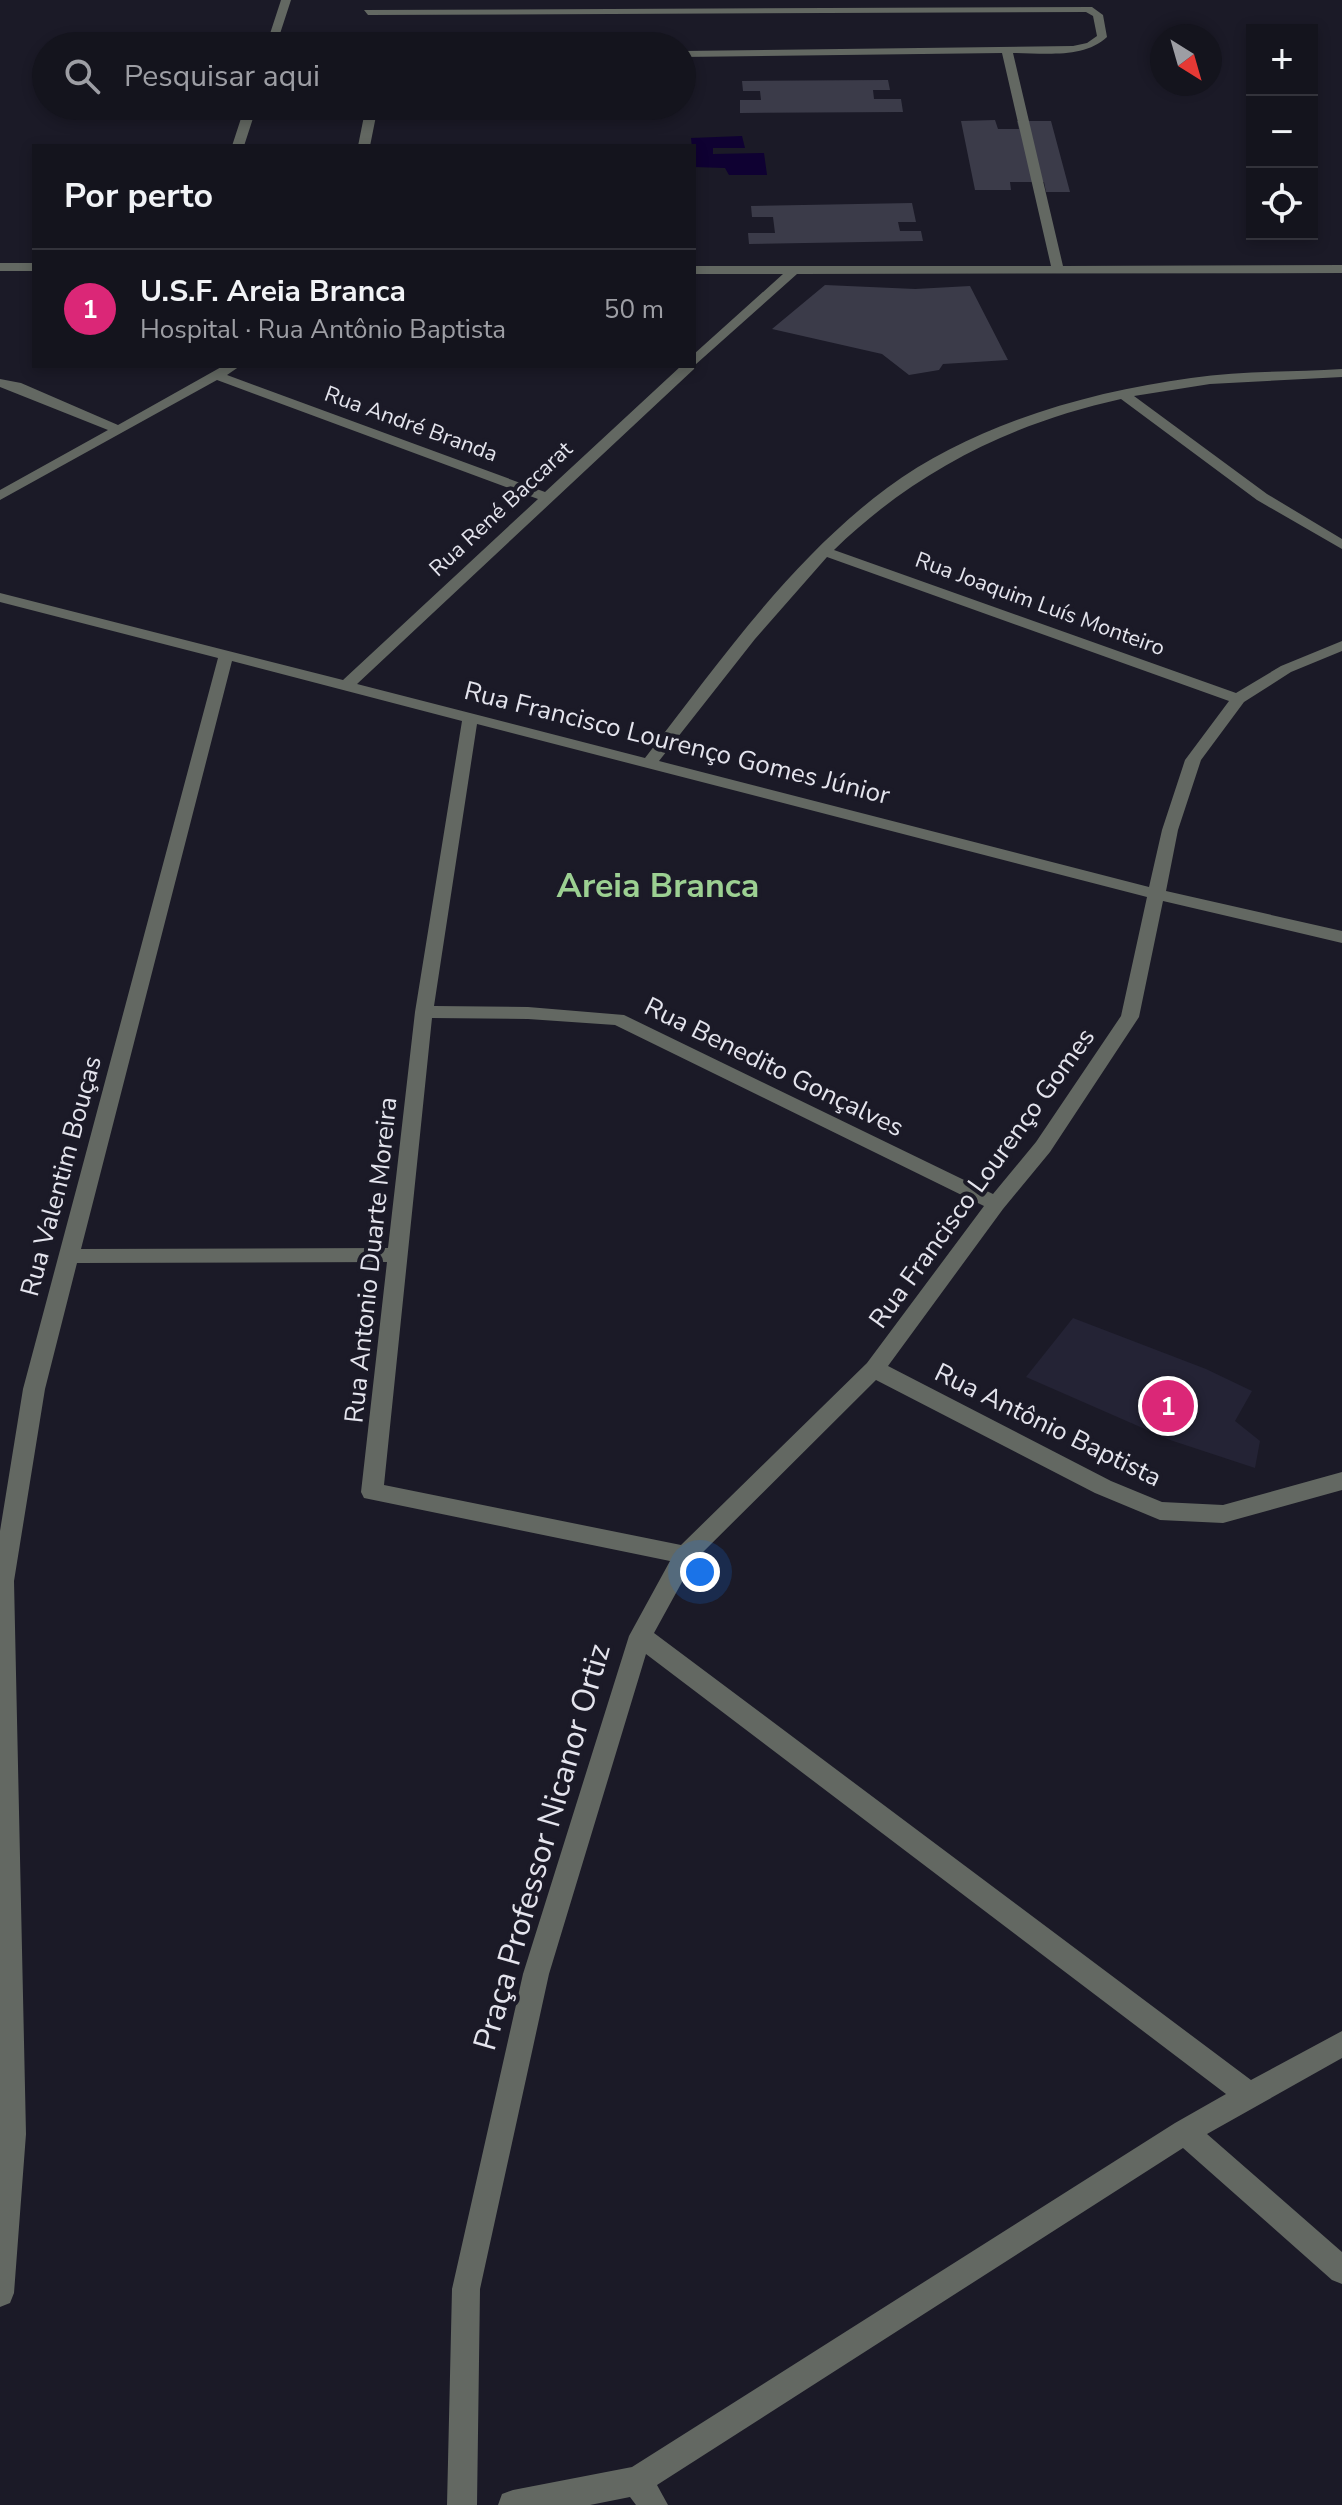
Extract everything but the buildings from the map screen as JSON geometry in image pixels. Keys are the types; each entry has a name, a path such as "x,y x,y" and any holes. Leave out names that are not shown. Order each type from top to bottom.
{"street":[{"path":"276,32 286,0"},
{"path":"368,12 1088,9 1098,15 1102,37 1091,45 1007,50 696,54"},
{"path":"1007,50 1058,270"},
{"path":"239,144 246,120"},
{"path":"364,144 369,120"},
{"path":"0,267 32,267"},
{"path":"696,270 1342,269"},
{"path":"696,359 793,271"},
{"path":"0,496 230,368"},
{"name":"Rua René Baccarat","path":"346,686 545,497 687,368"},
{"path":"650,762 736,650 859,517 919,472 1005,430 1124,395 1193,382 1342,373"},
{"name":"Rua André Branda","path":"217,376 545,497"},
{"path":"0,383 16,386 119,430"},
{"path":"1124,395 1262,497 1342,545"},
{"name":"Rua Joaquim Luís Monteiro","path":"827,552 1238,699"},
{"name":"Rua Francisco Lourenço Gomes Júnior","path":"0,597 1156,894 1342,937"},
{"name":"Rua Francisco Lourenço Gomes","path":"685,1555 874,1369 996,1204 1043,1147 1130,1017 1170,830 1193,760 1238,699 1286,669 1342,646"},
{"name":"Rua Valentim Bouças","path":"0,2293 13,2134 3,1581 34,1389 226,656"},
{"name":"Rua Antonio Duarte Moreira","path":"470,718 424,1012 372,1492 685,1555"},
{"name":"Rua Benedito Gonçalves","path":"424,1012 528,1013 618,1019 996,1204"},
{"path":"69,1256 398,1255"},
{"name":"Rua Antônio Baptista","path":"874,1369 1103,1487 1160,1511 1223,1514 1342,1481"},
{"name":"Praça Professor Nicanor Ortiz","path":"462,2505 466,2289 536,1974 640,1636 685,1555"},
{"name":"Praça Professor Nicanor Ortiz","path":"640,1636 1249,2095"},
{"path":"529,2503 645,2493 1184,2132 1342,2044"},
{"path":"1184,2132 1342,2270"}],"shaded area":[{"path":"742,136 745,148 713,148 713,154 764,153 767,175 729,175 725,168 696,167 696,144 692,144 691,138"},
{"path":"1073,1318 1206,1369 1252,1391 1235,1421 1260,1441 1255,1468 1170,1440 1026,1377"}],"place":[{"name":"U.S.F. Areia Branca","path":"1168,1406"}],"district":[{"name":"Areia Branca","path":"658,886"}]}
